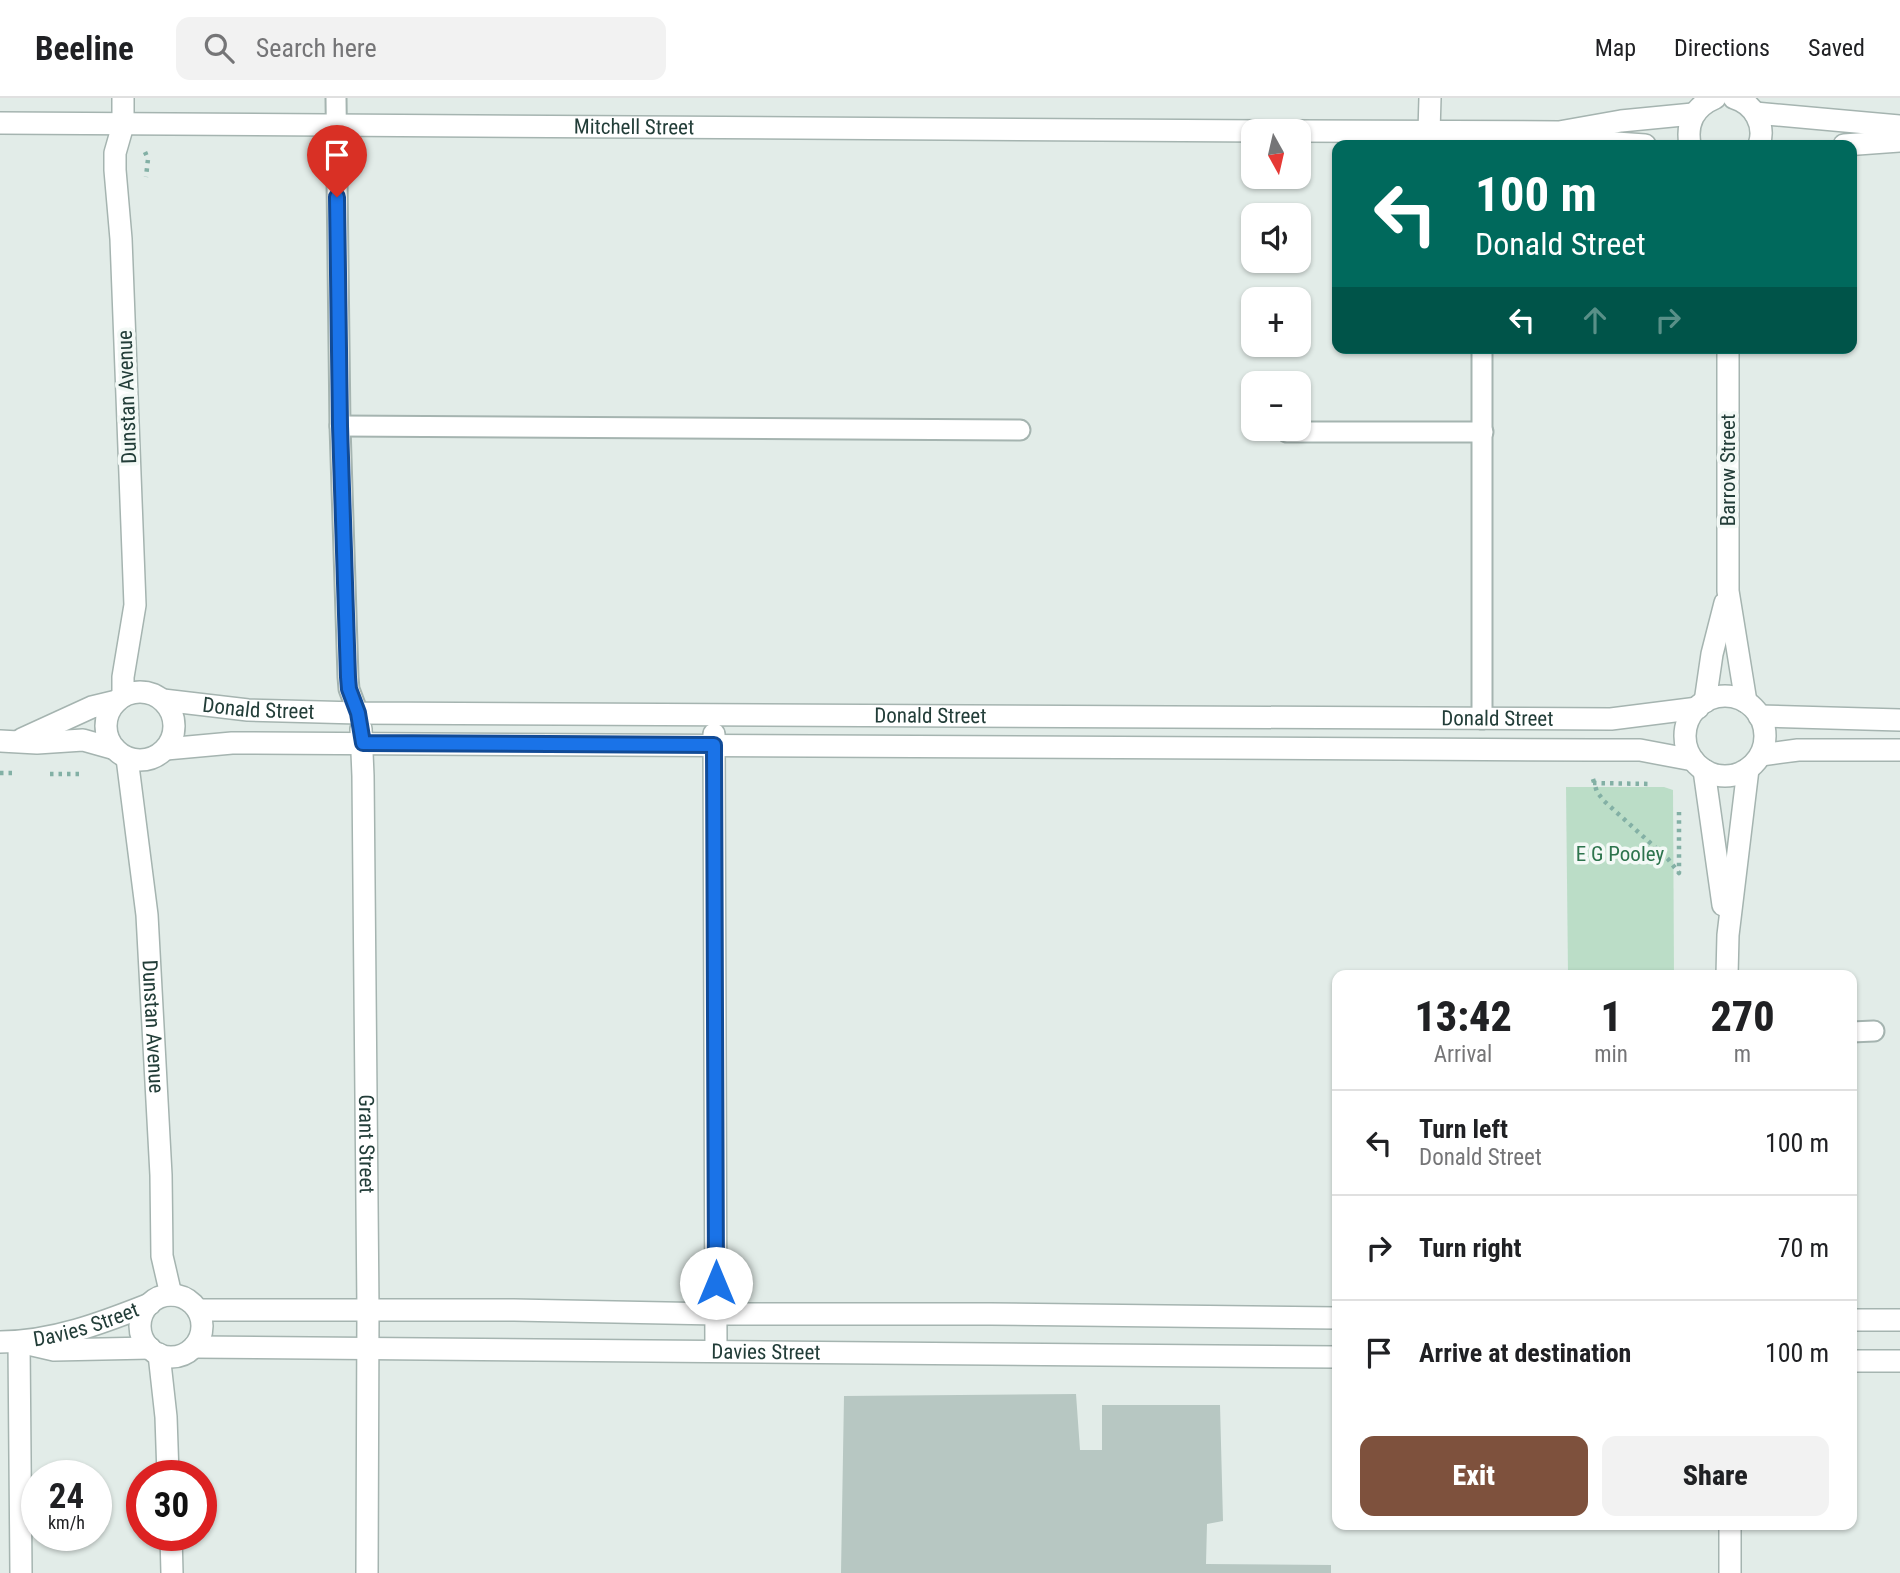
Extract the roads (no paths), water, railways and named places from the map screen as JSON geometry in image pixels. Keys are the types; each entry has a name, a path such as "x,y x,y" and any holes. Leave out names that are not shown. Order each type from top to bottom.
{"street":[{"name":"Dunstan Avenue","path":"120,699 135,605 121,239 115,170 115,153 123,125 123,98"},
{"path":"1429,132 1430,98"},
{"path":"1745,103 1900,126"},
{"path":"1745,103 1761,130 1760,140"},
{"path":"1311,131 1429,132 1481,139 1559,132 1702,104"},
{"path":"1690,140 1689,124 1702,104"},
{"name":"Mitchell Street","path":"0,123 1241,131"},
{"path":"1559,132 1600,140"},
{"path":"1857,144 1900,141"},
{"name":"Barrow Street","path":"1728,354 1728,591 1753,709"},
{"name":"Barrow Street","path":"1701,705 1728,591"},
{"path":"144,692 163,700 174,719 172,740 166,749 150,759 121,754 83,740 37,743 9,741 92,707 144,692"},
{"path":"1727,935 1699,765 1685,738 1691,716 1701,705 1715,698 1725,697 1736,698 1753,709 1764,728 1765,742 1754,762 1727,935 1727,970"},
{"path":"120,699 110,709 107,719 109,740 121,754"},
{"name":"Donald Street","path":"163,700 248,710 358,713 1482,719 1611,719 1701,705"},
{"path":"1753,709 1900,720"},
{"name":"Grant Street","path":"358,713 363,743 368,1310 367,1573"},
{"path":"714,714 716,1350"},
{"name":"Donald Street","path":"166,749 232,743 363,743 1640,750 1699,765"},
{"path":"1699,765 1715,775 1726,776 1754,762 1798,750 1900,750"},
{"name":"Dunstan Avenue","path":"121,754 147,915 161,1175 162,1256 171,1295"},
{"path":"155,1351 177,1356 194,1347 202,1329 198,1310 186,1299 171,1295 156,1299 149,1304 141,1321 141,1331 155,1351 166,1417 167,1460"},
{"name":"Davies Street","path":"10,1342 74,1331 149,1304"},
{"name":"Davies Street","path":"198,1310 1332,1318"},
{"path":"1251,1317 1252,1356"},
{"path":"1857,1320 1900,1320"},
{"path":"10,1342 21,1573"},
{"name":"Davies Street","path":"10,1342 54,1350 155,1351"},
{"name":"Davies Street","path":"194,1347 1332,1357"},
{"path":"1857,1361 1900,1361"},
{"path":"1730,1530 1730,1573"},
{"path":"171,1551 172,1573"}],"lane":[{"path":"336,98 340,426 348,677 349,689 358,713"},
{"path":"1482,354 1482,719"},
{"path":"340,426 1020,430"},
{"path":"1311,432 1483,432"},
{"path":"1857,1032 1874,1031"}],"park label":[{"name":"E G Pooley","path":"1620,854"}]}
